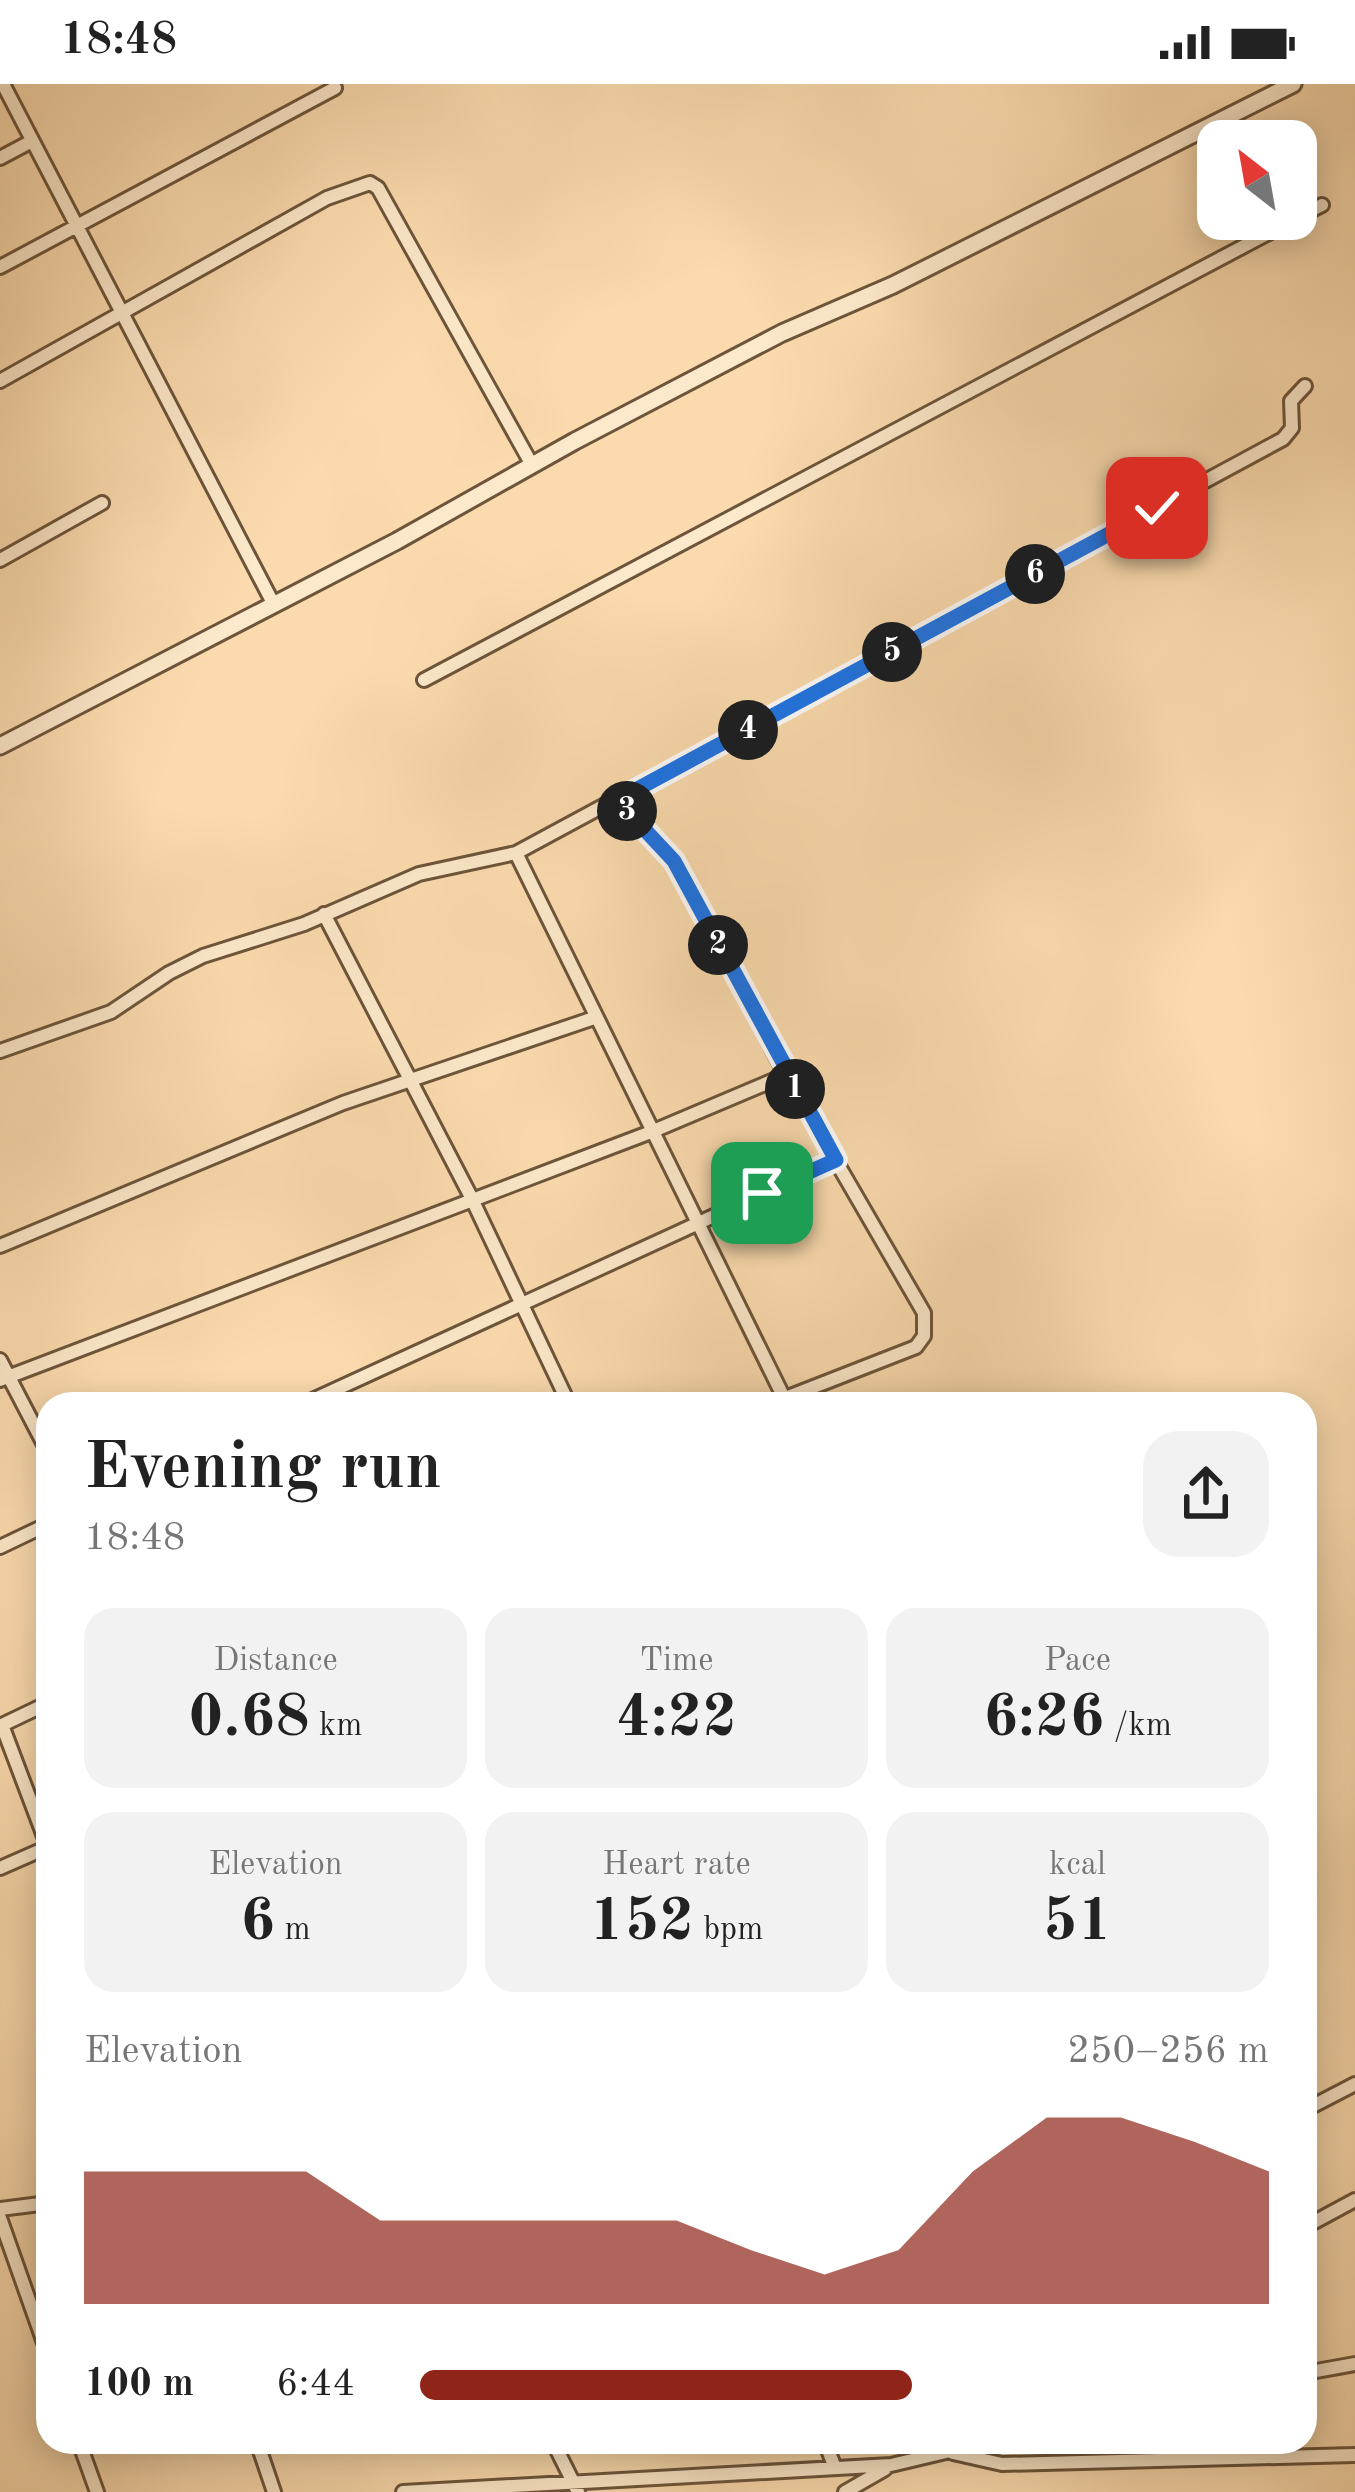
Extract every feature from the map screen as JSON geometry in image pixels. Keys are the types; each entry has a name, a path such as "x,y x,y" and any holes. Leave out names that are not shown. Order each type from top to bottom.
{"street":[{"path":"3,84 274,604"},
{"path":"0,746 782,333 893,286 1293,84"},
{"path":"0,267 335,88"},
{"path":"0,158 32,141"},
{"path":"0,381 327,198 370,182 378,188 532,465"},
{"path":"1317,208 1322,205"},
{"path":"424,680 1255,240"},
{"path":"0,1051 111,1012 203,956 324,914 419,874 517,853 1283,439 1292,428 1291,401 1305,386"},
{"path":"0,560 102,503"},
{"path":"617,800 674,861 786,1075 924,1313 924,1336 916,1347 807,1392"},
{"path":"517,853 781,1392"},
{"path":"324,914 471,1198 563,1392"},
{"path":"0,1246 343,1103 594,1018"},
{"path":"4,1378 651,1132 786,1075"},
{"path":"330,1392 836,1160"},
{"path":"0,1360 4,1378 36,1433"},
{"path":"0,1546 36,1530"},
{"path":"36,1709 1,1725 36,1816"},
{"path":"0,1868 36,1852"},
{"path":"1317,2104 1355,2084"},
{"path":"1317,2221 1355,2200"},
{"path":"0,2209 36,2204"},
{"path":"0,2218 36,2320"},
{"path":"1317,2371 1355,2364"},
{"path":"83,2454 97,2492"},
{"path":"261,2454 274,2492"},
{"path":"560,2454 575,2487"},
{"path":"830,2454 835,2468"},
{"path":"403,2492 575,2487 891,2465 934,2454"},
{"path":"959,2454 1002,2464 1355,2455"},
{"path":"845,2492 891,2465"}],"route":[{"path":"762,1193 836,1160 674,861 617,800 1157,508"}]}
